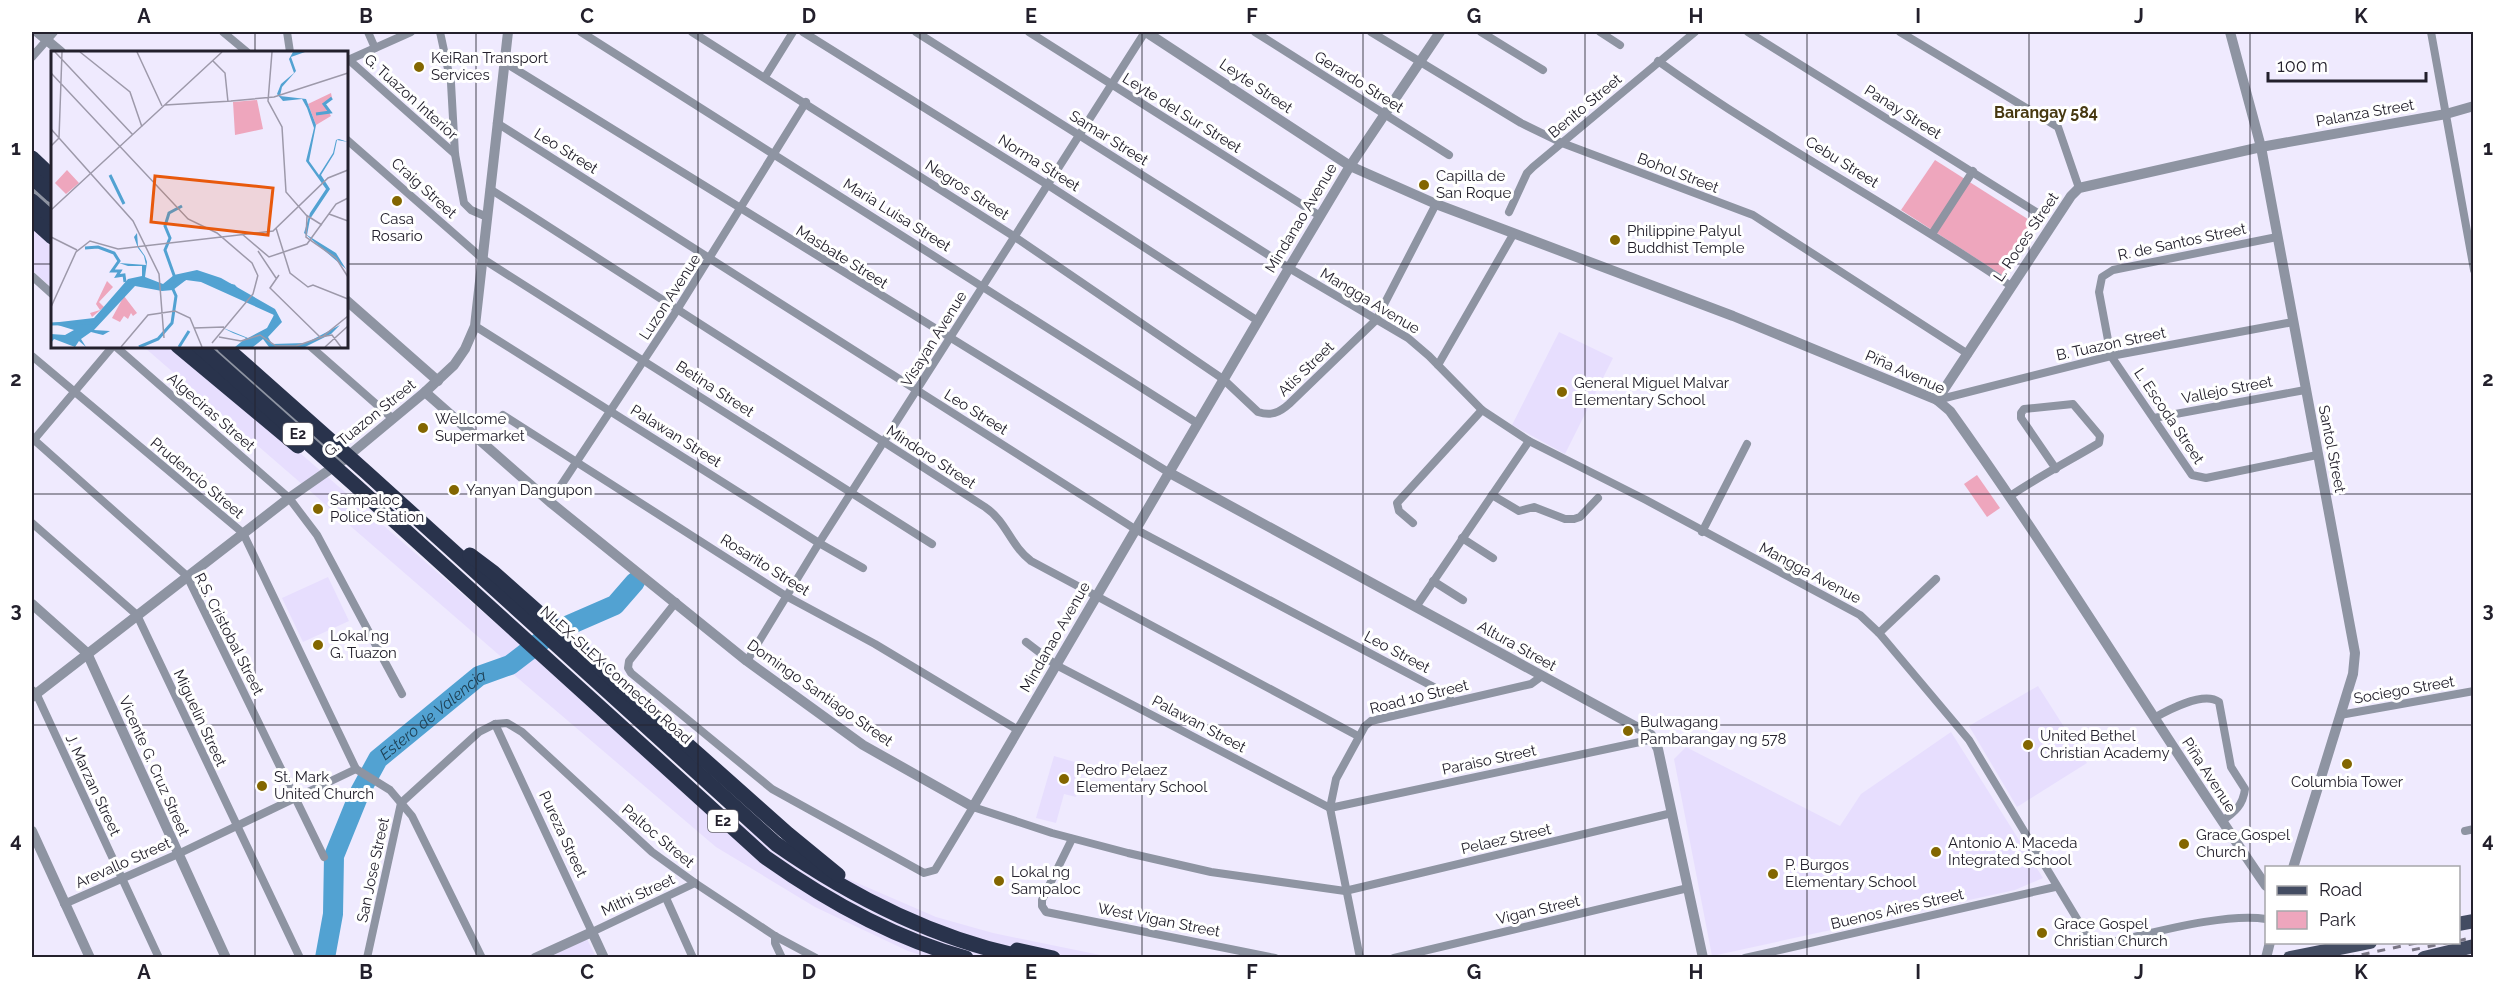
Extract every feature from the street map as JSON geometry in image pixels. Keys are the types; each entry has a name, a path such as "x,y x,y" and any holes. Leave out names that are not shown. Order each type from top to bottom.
{"highway":[{"path":"32,158 51,176"},
{"path":"32,177 51,194"},
{"path":"32,201 51,218"},
{"path":"32,219 51,236"},
{"path":"180,348 263,419 397,523"},
{"name":"E2","path":"201,348 765,857 813,891 906,937"},
{"name":"NLEX-SLEX Connector Road","path":"226,348 776,844 822,876 865,901 913,923 961,940 1028,957"},
{"path":"406,509 494,573 827,868 868,894 916,917 985,941 1053,957"},
{"path":"906,937 946,957"},
{"path":"906,937 966,957"}],"main road":[{"path":"2290,957 2359,944"},
{"path":"2430,957 2474,946"}],"street":[{"path":"36,32 50,36 60,51"},
{"path":"223,32 246,51"},
{"path":"287,32 290,51"},
{"path":"368,32 375,48"},
{"path":"348,60 411,32"},
{"name":"G. Tuazon Interior","path":"440,32 451,82 455,154 464,203 471,210 487,217"},
{"name":"G. Tuazon Street","path":"33,693 289,498 342,461 454,365 465,349 475,326 508,32"},
{"name":"Maria Luisa Street","path":"581,32 1197,423"},
{"name":"Negros Street","path":"692,32 806,102 1015,237 1223,379"},
{"path":"765,77 793,32"},
{"name":"Norma Street","path":"803,32 1048,185 1258,321"},
{"name":"Samar Street","path":"916,32 1289,267"},
{"name":"Leyte del Sur Street","path":"1029,32 1320,216"},
{"name":"Visayan Avenue","path":"747,661 819,543 1146,32"},
{"name":"Leyte Street","path":"1146,32 1350,166"},
{"name":"Gerardo Street","path":"1255,32 1449,155"},
{"name":"Bohol Street","path":"1371,32 1521,123 1562,143 1753,215 1968,354"},
{"name":"Mindanao Avenue","path":"676,603 629,661 628,668 665,702 772,789 924,873 935,870 1289,267 1350,166 1440,32"},
{"path":"1481,32 1543,70"},
{"path":"1600,32 1620,45"},
{"name":"Benito Street","path":"1509,212 1527,173 1695,32"},
{"name":"Panay Street","path":"1748,32 2044,217"},
{"path":"1900,32 2058,127 2079,188"},
{"name":"Santol Street","path":"2230,32 2261,147 2355,653 2353,674 2293,866"},
{"path":"2432,32 2474,270"},
{"path":"32,57 50,36"},
{"name":"G. Tuazon Interior","path":"348,60 455,154"},
{"name":"Cebu Street","path":"1658,61 1695,87 1932,234 2011,286"},
{"name":"Masbate Street","path":"504,62 1168,472"},
{"name":"Luzon Avenue","path":"550,502 710,259 806,102"},
{"name":"Palanza Street","path":"2261,147 2446,114 2474,106"},
{"name":"Leo Street","path":"497,123 1135,529 1447,694 1452,702"},
{"name":"Craig Street","path":"348,141 483,259"},
{"name":"L. Roces Street","path":"1937,400 2011,286 2079,188 2261,147"},
{"name":"Piña Avenue","path":"1350,166 1436,204 1733,316 1937,400 1950,411 2010,496 2222,822 2265,884"},
{"path":"1932,234 1972,171"},
{"path":"32,188 51,206"},
{"name":"Mindoro Street","path":"490,189 993,513 1005,525 1014,545 1031,561 1358,736"},
{"name":"Atis Street","path":"1223,379 1257,412 1271,414 1279,412 1376,320 1436,204"},
{"path":"1438,365 1514,233"},
{"name":"R. de Santos Street","path":"2111,356 2099,292 2102,277 2107,273 2277,237"},
{"name":"Betina Street","path":"483,259 932,544"},
{"name":"Mangga Avenue","path":"1289,267 1408,338 1482,410 1529,441 1646,500 1860,615 1879,633 1969,740 2088,940 2094,944 2205,923 2252,918 2265,919"},
{"path":"32,276 51,293"},
{"path":"348,302 438,381"},
{"name":"B. Tuazon Street","path":"1937,400 2111,356 2293,322"},
{"name":"Palawan Street","path":"475,326 819,543 863,568"},
{"path":"32,440 112,348"},
{"name":"Algeciras Street","path":"116,348 289,498 317,535 402,694"},
{"path":"213,348 342,461"},
{"path":"312,348 392,418"},
{"name":"Prudencio Street","path":"32,356 243,533 358,771"},
{"name":"L. Escoda Street","path":"2111,356 2188,470 2200,478 2317,455"},
{"name":"Vallejo Street","path":"2154,418 2305,390"},
{"name":"Domingo Santiago Street","path":"425,392 550,502 747,661 863,745 973,807 1072,839 1211,872 1345,891"},
{"path":"2010,496 2056,469 2099,443 2100,436 2073,404 2025,409 2021,413 2021,418 2056,469"},
{"path":"1413,524 1400,511 1397,503 1482,410"},
{"name":"Rosarito Street","path":"503,415 786,596 875,644 1018,730"},
{"name":"R.S. Cristobal Street","path":"32,440 187,576 324,857"},
{"path":"1416,607 1529,441"},
{"path":"1702,532 1747,444"},
{"name":"Altura Street","path":"1168,472 1654,739"},
{"path":"1492,495 1519,511 1534,507 1569,520 1580,517 1598,498"},
{"name":"Miguelin Street","path":"32,523 137,615 300,957"},
{"path":"1462,538 1493,558"},
{"path":"1879,633 1936,579"},
{"path":"1433,581 1463,600"},
{"name":"Vicente G. Cruz Street","path":"32,604 87,653 226,957"},
{"name":"Palawan Street","path":"1026,642 1056,665 1330,808"},
{"name":"Road 10 Street","path":"1345,891 1330,808 1336,779 1358,736 1371,721 1531,684 1542,676"},
{"name":"Sociego Street","path":"2340,715 2474,691"},
{"name":"J. Marzan Street","path":"33,693 159,957"},
{"path":"2154,718 2180,705 2210,698 2219,702 2231,768 2245,789 2244,801 2222,822"},
{"name":"Paltoc Street","path":"495,724 507,723 522,732 652,852 776,936 816,957"},
{"name":"San Jose Street","path":"367,957 401,803 478,732 495,724"},
{"name":"Pureza Street","path":"495,724 604,957"},
{"path":"1654,739 1702,957"},
{"name":"Paraiso Street","path":"1330,808 1654,739"},
{"path":"358,771 390,790 412,816 482,957"},
{"name":"Arevallo Street","path":"64,904 358,771"},
{"name":"Pelaez Street","path":"1345,891 1672,813"},
{"path":"32,831 90,957"},
{"name":"West Vigan Street","path":"1072,839 1042,900 1042,906 1046,912 1275,957"},
{"name":"Mithi Street","path":"592,932 695,883"},
{"name":"Buenos Aires Street","path":"1745,957 2055,887"},
{"name":"Vigan Street","path":"1394,957 1688,888"},
{"path":"1345,891 1360,957"},
{"path":"666,898 693,957"},
{"path":"536,957 592,932"},
{"path":"776,936 776,943 782,957"}],"shaded area":[{"path":"32,219 51,237 51,287 32,270"},
{"name":"General Miguel Malvar Elementary School","path":"1559,332 1613,358 1565,454 1512,425"},
{"path":"145,348 179,348 521,645 506,661"},
{"path":"328,577 349,621 303,642 282,598"},
{"path":"535,649 735,821 832,872 936,917 993,933 1110,957 927,957 908,951 815,907 716,847 507,669"},
{"name":"United Bethel Christian Academy","path":"2038,686 2087,763 2017,807 1969,726"},
{"path":"1951,732 2043,878 2015,890 1712,956 1674,759 1686,747 1840,826 1861,794"},
{"name":"Pedro Pelaez Elementary School","path":"1054,756 1085,765 1076,797 1064,794 1056,823 1036,818"},
{"path":"587,939 596,957 548,958"}],"green space":[{"path":"1935,160 2034,223 2002,275 1901,210"},
{"path":"1977,475 2000,508 1987,517 1964,484"}],"waterway":[{"name":"Estero de Valencia","path":"325,958 333,914 334,856 360,792 378,759 479,676 510,665 553,632 615,605 635,582"}],"railway":[{"path":"2460,940 2474,937"},
{"path":"2346,958 2412,944"},
{"path":"2412,950 2440,944"}],"place":[{"name":"KeiRan Transport Services","path":"419,67"},
{"name":"Capilla de San Roque","path":"1424,185"},
{"name":"Casa Rosario","path":"397,201"},
{"name":"Philippine Palyul Buddhist Temple","path":"1615,240"},
{"name":"General Miguel Malvar Elementary School","path":"1562,392"},
{"name":"Wellcome Supermarket","path":"423,428"},
{"name":"Yanyan Dangupon","path":"454,490"},
{"name":"Sampaloc Police Station","path":"318,509"},
{"name":"Lokal ng G. Tuazon","path":"318,645"},
{"name":"Bulwagang Pambarangay ng 578","path":"1628,731"},
{"name":"United Bethel Christian Academy","path":"2028,745"},
{"name":"Columbia Tower","path":"2347,764"},
{"name":"Pedro Pelaez Elementary School","path":"1064,779"},
{"name":"St. Mark United Church","path":"262,786"},
{"name":"Grace Gospel Church","path":"2184,844"},
{"name":"Antonio A. Maceda Integrated School","path":"1936,852"},
{"name":"P. Burgos Elementary School","path":"1773,874"},
{"name":"Lokal ng Sampaloc","path":"999,881"},
{"name":"Grace Gospel Christian Church","path":"2042,933"}],"district":[{"name":"Barangay 584","path":"2046,112"}]}
